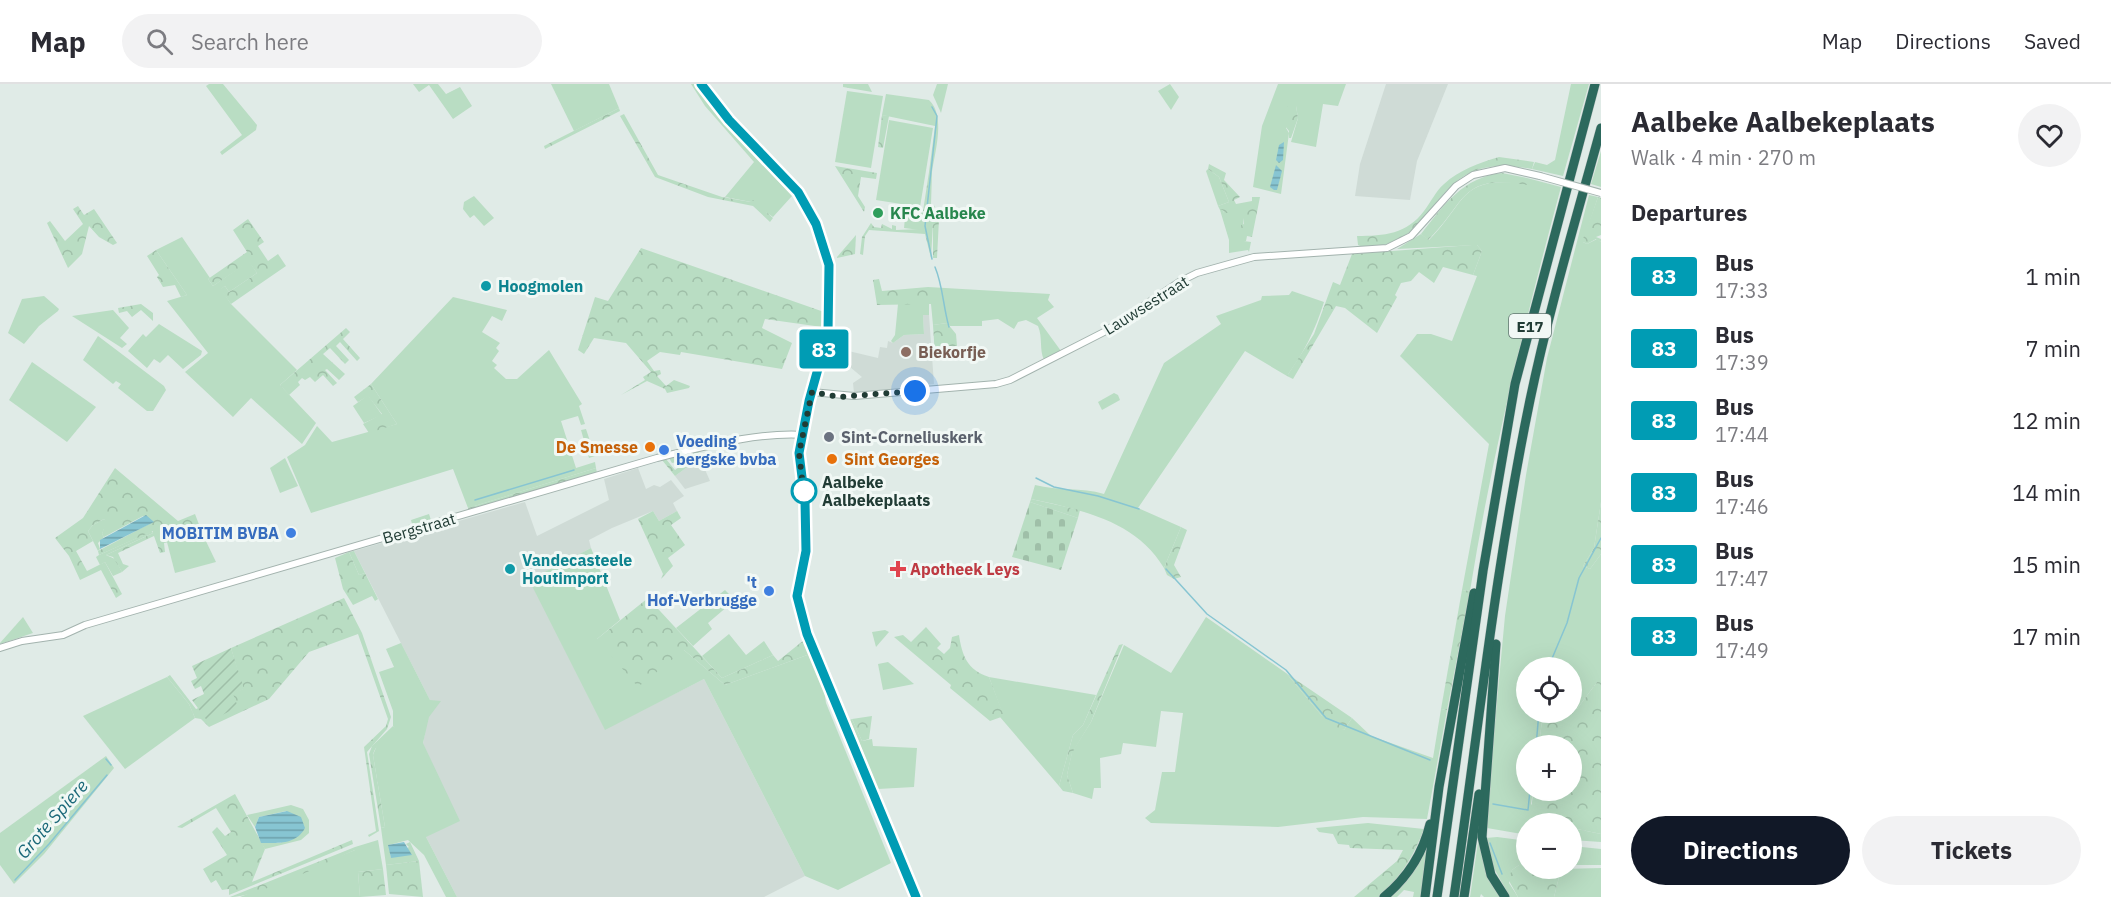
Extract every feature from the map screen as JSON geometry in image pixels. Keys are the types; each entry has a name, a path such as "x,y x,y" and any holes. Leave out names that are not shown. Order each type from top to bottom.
{"highway":[{"name":"E17","path":"1437,897 1483,571 1515,384 1596,84"},
{"name":"E17","path":"1454,897 1507,528 1530,399 1565,258 1601,129"},
{"path":"1505,897 1491,875 1483,850 1482,821 1507,528"},
{"path":"1425,897 1439,787 1475,585 1483,571"},
{"path":"1464,897 1489,727"},
{"path":"1384,897 1402,879 1422,850 1439,787"}],"main road":[{"path":"701,84 725,116 798,192 821,236 829,265 830,320 799,458 805,501 806,551 797,596 799,610 916,897"}],"street":[{"name":"Lauwsestraat","path":"812,392 829,396 854,396 996,384 1010,380 1104,332 1179,282 1197,273 1254,256 1387,248 1411,236 1456,186 1473,175 1505,168 1601,193"},
{"name":"Bergstraat","path":"0,648 63,635 85,625 657,458 717,444 785,435 804,435"}],"shaded area":[{"path":"1386,84 1448,84 1417,161 1410,200 1355,196 1360,164"},
{"name":"Biekorfje","path":"923,315 929,315 934,384 854,393 853,383 862,377 844,362 846,359 838,356 840,349 878,358 880,347 887,348 888,341 893,343 904,335 924,334"},
{"path":"700,458 710,481 685,489 675,476"},
{"path":"638,468 646,489 654,485 660,487 671,480 684,496 673,503 677,511 659,521 653,511 612,528 589,540 591,548 530,580 605,729 704,679 805,876 764,897 457,897 426,837 432,763 423,744 430,700 354,551 525,502 537,536 609,500 604,479"}],"green space":[{"path":"223,84 257,125 256,130 222,155 220,152 242,135 206,86"},
{"path":"413,84 438,84 446,94 460,87 472,106 453,119 429,85 419,92"},
{"path":"551,84 609,84 619,108 574,131"},
{"path":"691,84 696,84 726,125 792,196 773,217 751,202 725,197 754,162 705,106"},
{"path":"843,84 868,84 872,92 843,87"},
{"path":"937,84 948,84 941,113 933,95"},
{"path":"1170,84 1179,97 1171,110 1158,91"},
{"path":"1278,84 1346,84 1338,106 1323,104 1316,147 1291,142 1298,118 1296,106 1286,128 1289,133 1281,194 1253,187 1262,126"},
{"path":"1571,84 1589,84 1563,176 1532,169 1535,162 1547,165 1555,160"},
{"path":"847,91 883,96 871,168 835,162"},
{"path":"886,94 929,100 934,107 938,134 932,172 929,172 935,126 882,115"},
{"path":"1293,104 1296,106 1298,118 1291,138 1289,138 1289,131 1285,126 1287,107"},
{"path":"619,108 620,111 545,149 544,146"},
{"path":"624,114 658,175 722,197 751,202 753,200 773,218 770,222 753,206 708,197 655,177 620,116"},
{"path":"882,115 889,116 883,148 878,147"},
{"path":"889,120 933,128 920,207 876,200"},
{"path":"1601,151 1601,187 1591,184"},
{"path":"1499,157 1534,162 1532,169 1497,166 1472,172 1452,185 1424,218 1404,236 1391,243 1376,246 1358,245 1357,236 1386,234 1410,225 1427,208 1438,190 1450,179 1470,168"},
{"path":"1209,164 1226,173 1224,180 1240,197 1234,200 1236,204 1252,201 1252,197 1260,197 1252,237 1247,236 1246,241 1243,241 1241,225 1244,224 1243,218 1238,218 1236,213 1224,213 1218,206 1229,202 1219,177 1208,169"},
{"path":"835,166 877,173 876,179 861,177 858,196 865,207 864,212"},
{"path":"1208,169 1219,177 1229,202 1218,206 1206,171"},
{"path":"929,172 932,172 931,205 935,206 934,218 939,219 937,258 933,258 933,223 931,258 925,234 869,230 865,236 863,255 860,254 862,237 871,223 874,227 881,228 882,224 892,229 892,225 896,226 896,230 920,229 920,221 897,217 897,211 927,213 923,211"},
{"path":"1502,173 1527,178 1527,185 1488,183 1476,187 1467,194 1428,240 1421,234 1446,203 1465,186 1476,180"},
{"path":"1527,178 1561,187 1510,388 1488,489 1470,591 1462,590 1489,444 1400,356 1417,334 1431,334 1452,341 1477,276 1473,275 1482,251 1477,245 1397,249 1421,234 1429,240 1459,202 1476,187 1488,183 1505,182 1527,184"},
{"path":"1589,195 1598,197 1583,242 1587,244 1597,239 1601,242 1601,502 1594,548 1583,566 1590,569 1601,554 1601,682 1597,682 1582,702 1582,657 1516,657 1516,723 1542,723 1540,735 1516,735 1516,801 1531,801 1531,804 1540,813 1516,813 1516,833 1487,828 1487,807 1505,616 1526,475 1547,358"},
{"path":"474,196 494,218 484,226 474,215 470,218 463,209 464,202"},
{"path":"1598,197 1601,198 1601,235 1596,237 1601,239 1601,242 1596,239 1587,244 1583,242 1583,239"},
{"path":"78,206 84,215 94,209 117,243 113,245 99,237 89,226 82,254 68,268 47,223 50,221 65,241 83,224 73,209"},
{"path":"1220,210 1224,213 1237,213 1243,218 1244,241 1251,242 1249,252 1248,250 1229,253 1229,240"},
{"path":"905,218 921,221 920,230 904,228"},
{"path":"248,219 264,242 258,246 268,261 278,254 286,266 231,304 220,289 225,286 229,292 257,273 249,262 213,286 208,279 247,252 233,230"},
{"path":"856,235 855,254 837,258 837,257"},
{"path":"182,237 213,286 249,261 257,273 229,292 225,286 221,289 231,304 297,370 280,385 316,423 302,444 251,398 233,417 185,372 208,353 167,301 187,295 156,250"},
{"path":"1477,245 1482,251 1473,275 1443,267 1434,283 1419,272 1411,281 1401,283 1395,295 1397,297 1377,333 1345,308 1336,306 1293,379 1287,376 1314,334 1333,282 1340,285 1352,254"},
{"path":"641,248 824,312 822,327 765,319 762,328 792,343 782,369 681,352 680,355 660,352 647,361 654,371 660,370 661,374 657,376 666,386 674,380 690,386 689,388 667,393 665,389 647,381 621,395 645,380 643,377 651,372 626,343 594,338 584,354 578,350 595,297 608,301"},
{"path":"156,250 187,295 181,297 175,285 163,287 157,277 159,275 147,256"},
{"path":"879,279 882,291 928,287 929,304 877,305 873,280"},
{"path":"928,287 1050,294 1048,300 1054,307 1037,318 1061,351 1044,360 1038,326 1026,320 1018,322 1014,329 998,319 982,321 982,326 950,326 947,323 933,325 931,304 929,304 929,315 923,315 924,334 904,335 893,343 891,341 895,335 898,304 928,304"},
{"path":"1292,291 1324,302 1308,341 1287,376 1245,351 1138,508 1181,527 1164,568 1139,539 1123,528 1088,513 1031,499 1035,485 1104,494 1164,363 1221,324 1216,316 1261,300 1262,296 1289,295"},
{"path":"44,296 59,309 39,326 24,344 8,333 22,299"},
{"path":"453,297 507,310 502,321 492,316 482,332 500,343 496,348 499,351 492,361 497,365 494,368 506,379 517,379 549,350 582,404 579,406 585,424 581,425 578,416 561,421 576,468 595,462 596,468 468,508 453,469 311,513 287,457 305,445 317,426 332,442 397,424 371,384"},
{"path":"141,304 153,313 153,321 141,310 132,317 127,311 119,313 118,308"},
{"path":"113,310 129,328 120,338 127,344 122,348 72,316"},
{"path":"947,323 956,334 957,346 935,357 933,325"},
{"path":"159,324 202,351 201,355 183,369 168,355 160,363 154,359 147,368 128,351 143,334 146,337"},
{"path":"346,328 350,332 343,339 360,358 357,361 340,342 336,346 349,360 345,364 330,348 323,354 345,374 339,380 327,369 325,370 337,383 333,386 323,375 315,382 310,377 305,380 302,378 298,382 300,385 289,395 280,385"},
{"path":"98,336 164,386 166,390 153,411 147,411 118,388 121,384 116,381 113,384 83,360"},
{"path":"32,362 96,407 67,442 9,400"},
{"path":"371,384 397,424 369,433 363,424 382,414 368,396 358,402 354,397"},
{"path":"1114,393 1120,400 1102,410 1098,402"},
{"path":"368,395 382,415 364,423 353,406"},
{"path":"586,429 595,456 589,458 581,430"},
{"path":"698,451 700,458 675,476 662,460 666,459 675,470 690,459 672,463 669,458"},
{"path":"285,458 298,486 280,493 270,468"},
{"path":"115,468 178,521 195,514 203,535 164,543 165,552 160,553 154,536 118,553 123,564 129,566 122,572 113,557 106,555 153,531 99,555 98,551 153,522 143,516 104,537 102,534 106,521 104,519 93,525 88,531 93,541 76,551 87,571 105,562 122,594 116,598 101,570 80,580 69,556 55,538 83,518"},
{"path":"596,468 597,473 469,512 468,508"},
{"path":"1031,499 1080,510 1078,518 1030,502"},
{"path":"1030,502 1078,518 1061,570 1012,557"},
{"path":"1601,502 1601,554 1590,569 1583,566 1594,548"},
{"path":"653,511 659,521 677,511 681,518 671,525 685,545 668,558 673,566 661,579 663,574 638,519"},
{"path":"429,514 432,523 409,530 408,525 412,524 411,520"},
{"path":"104,519 107,521 102,534 104,537 98,543 100,549 98,551 88,531"},
{"path":"1181,527 1187,530 1174,565 1181,577 1174,579 1167,575 1164,568"},
{"path":"152,531 153,533 106,555 115,559 122,572 113,576 105,562 100,565 96,557 99,555"},
{"path":"203,535 216,562 175,573 167,542"},
{"path":"591,548 620,620 597,639 684,650 725,685 810,654 824,690 826,703 891,863 838,890 805,876 704,679 605,730 529,580"},
{"path":"354,551 365,573 359,575 349,552"},
{"path":"349,552 359,575 365,573 378,599 375,601 372,596 353,605 343,589 335,558"},
{"path":"725,590 735,600 708,623 712,629 693,646 676,628"},
{"path":"1462,590 1470,591 1447,710 1441,709"},
{"path":"344,598 362,633 391,717 387,729 367,752 379,831 369,837 368,835 376,831 364,747 386,726 388,719 358,634 309,652 269,699 209,727 201,719 195,718 189,704 167,677 170,675 196,709 243,689 231,648"},
{"path":"648,598 722,678 773,655 778,661 804,640 810,654 725,685 684,650 638,687 597,639"},
{"path":"23,617 33,633 0,644 0,643"},
{"path":"1206,617 1286,673 1322,716 1344,730 1352,718 1371,736 1433,758 1441,709 1447,710 1427,819 1363,817 1278,827 1151,823 1145,818 1155,810 1162,772 1175,772 1183,713 1161,711 1156,747 1123,743 1121,754 1100,758 1101,788 1094,788 1092,799 1073,793 1067,775 1072,752 1091,722 1124,645 1171,673"},
{"path":"926,627 941,644 937,648 944,654 950,648 952,637 959,635 967,661 975,670 989,677 1004,716 990,721 894,637 903,635 911,642"},
{"path":"885,630 889,632 876,647 872,632"},
{"path":"729,634 746,655 764,641 773,655 722,678 702,656"},
{"path":"401,643 430,700 441,701 429,717 423,743 460,821 426,837 457,897 446,897 424,855 408,840 389,845 391,858 409,847 406,844 410,842 419,861 386,865 381,828 385,827 373,755 377,745 395,728 393,711 379,672 394,667 386,649"},
{"path":"1123,644 1091,722 1072,753 1067,775 1073,793 1063,791 1059,786 1073,735 1083,725 1119,645"},
{"path":"231,648 244,689 233,694 238,707 208,722 192,700 204,694 201,686 195,689 191,681 197,678 192,666"},
{"path":"888,662 914,684 883,690 878,664"},
{"path":"1286,673 1352,718 1344,730 1324,723 1322,716"},
{"path":"167,677 189,704 195,718 125,769 83,716"},
{"path":"989,677 1096,695 1083,725 1073,735 1059,786 1000,717 1003,715"},
{"path":"1597,682 1601,682 1601,834 1582,830 1582,813 1531,813 1532,801 1582,801 1582,735 1540,735 1542,723 1582,723 1582,702"},
{"path":"872,716 869,739 862,741 852,719"},
{"path":"852,719 862,741 872,739 873,746 917,748 914,787 878,789 850,720"},
{"path":"393,726 396,728 377,747 373,755 385,827 381,828 369,754 372,746"},
{"path":"106,756 114,768 44,854 14,884 0,865 0,833"},
{"path":"235,794 265,849 252,882 352,840 353,844 229,895 229,889 222,890 216,880 211,883 203,869 227,855 212,832 217,827 225,836 231,832 216,808 182,828 177,827"},
{"path":"291,805 303,809 309,820 309,833 301,840 265,849 261,843 281,843 286,811 259,817 255,827 247,815"},
{"path":"1368,823 1424,829 1406,866 1379,897 1354,897 1397,861 1403,850 1350,848 1349,845 1338,844 1333,834 1319,832 1316,828"},
{"path":"1582,830 1601,834 1601,842 1582,841"},
{"path":"1429,838 1422,897 1413,897 1414,892 1404,890 1397,897 1388,897"},
{"path":"1486,838 1516,840 1516,867 1512,870 1509,883 1518,897 1510,897 1491,863"},
{"path":"378,840 383,869 358,872 360,897 240,897 355,850 355,847"},
{"path":"1480,841 1502,897 1484,897 1481,894 1480,897 1470,897"},
{"path":"355,847 355,850 274,886 242,896 230,897"},
{"path":"1582,847 1601,849 1601,865 1582,865"},
{"path":"419,861 423,897 389,894 386,865"},
{"path":"1516,867 1516,879 1558,879 1554,897 1518,897 1508,879"},
{"path":"1582,868 1601,868 1601,897 1554,897 1558,879 1582,879"},
{"path":"383,869 386,895 360,897 358,872"}],"water":[{"path":"1284,142 1283,160 1279,163 1276,160 1279,145"},
{"path":"1276,165 1282,171 1277,190 1274,190 1270,187"},
{"path":"146,515 154,522 100,549 100,540"},
{"path":"287,811 301,817 305,828 301,834 286,842 261,843 255,827 259,817"},
{"path":"404,842 412,855 391,858 388,845"}],"waterway":[{"path":"932,107 937,116 925,226 932,259"},
{"path":"935,267 949,327"},
{"path":"475,500 574,470"},
{"path":"1036,478 1054,487 1098,496 1139,509"},
{"path":"1553,657 1567,623 1579,578 1601,538"},
{"path":"1166,569 1207,614 1286,670 1326,718 1430,760"},
{"path":"1537,735 1538,723"},
{"name":"Grote Spiere","path":"106,759 111,765"},
{"name":"Grote Spiere","path":"15,880 49,844 107,775"},
{"path":"1493,804 1528,810 1529,801"},
{"path":"1490,843 1502,874"}],"bus line":[{"name":"83","path":"701,84 729,120 798,192 810,211 825,249 830,277 830,320 809,401 807,422 799,453 807,527 804,566 797,596 807,634 916,897"}],"place":[{"name":"KFC Aalbeke","path":"878,213"},
{"name":"Hoogmolen","path":"486,286"},
{"name":"Biekorfje","path":"906,352"},
{"name":"Sint-Corneliuskerk","path":"829,437"},
{"name":"De Smesse","path":"650,447"},
{"name":"Voeding bergske bvba","path":"664,450"},
{"name":"Sint Georges","path":"832,459"},
{"name":"Aalbeke Aalbekeplaats","path":"804,491"},
{"name":"MOBITIM BVBA","path":"291,533"},
{"name":"Vandecasteele Houtimport","path":"510,569"},
{"name":"Apotheek Leys","path":"898,569"},
{"name":"'t Hof-Verbrugge","path":"769,591"}],"route":[{"path":"804,491 804,495 799,453 812,392 839,397 915,391"}]}
